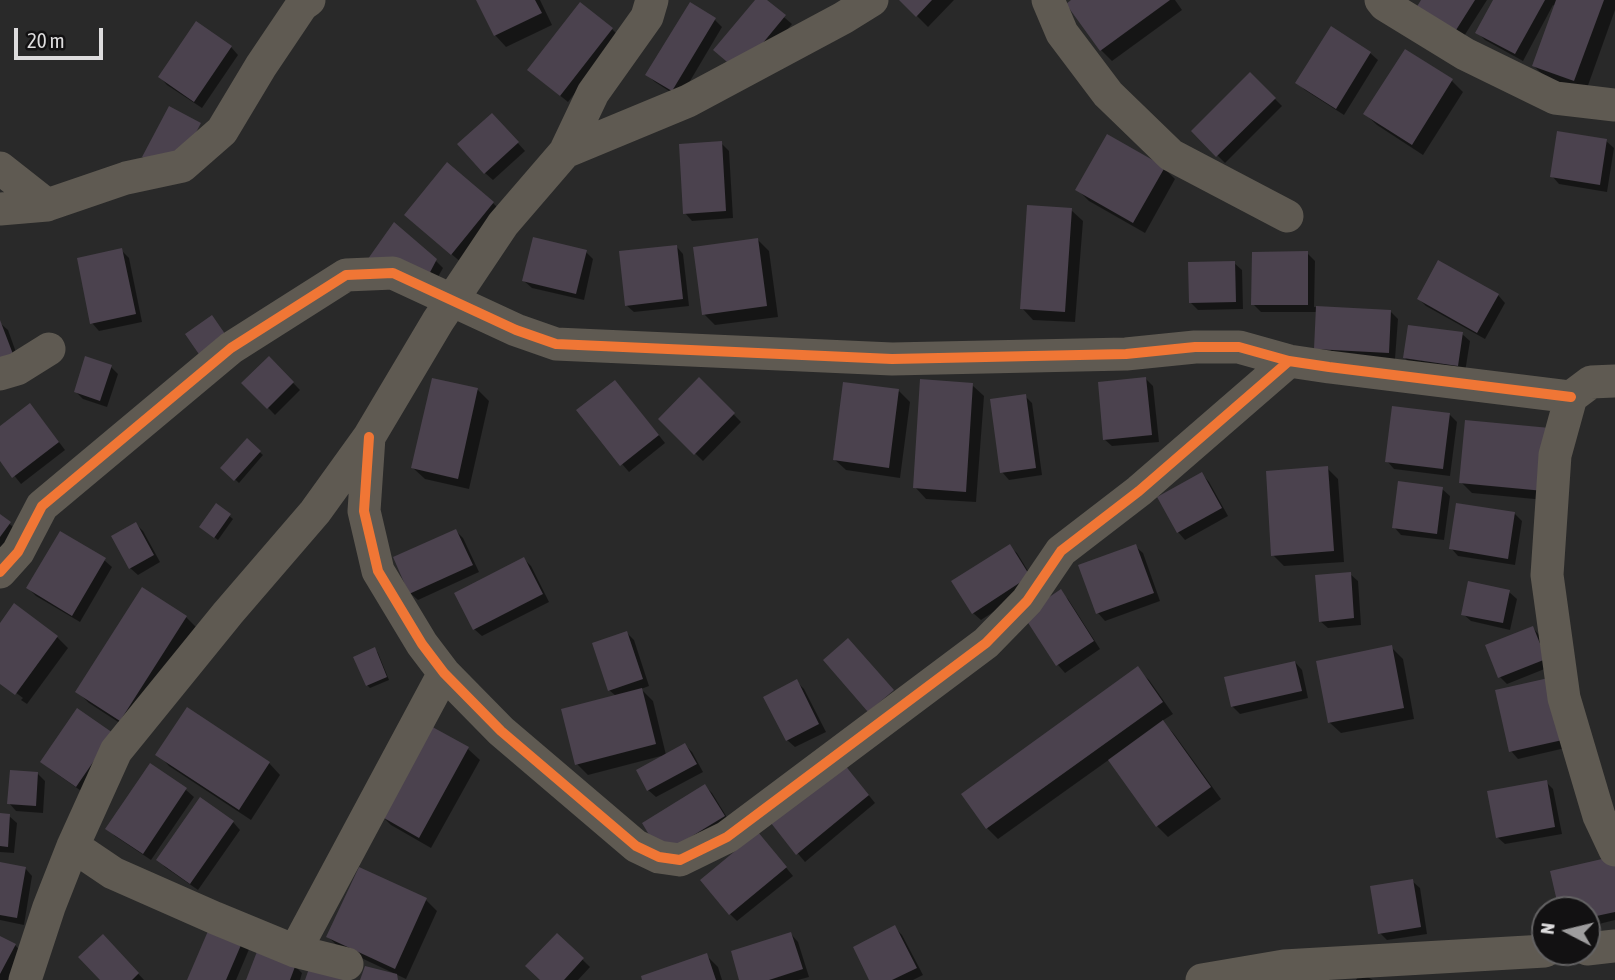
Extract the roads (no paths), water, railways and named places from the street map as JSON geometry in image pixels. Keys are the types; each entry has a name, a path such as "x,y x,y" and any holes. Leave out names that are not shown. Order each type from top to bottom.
{"street":[{"path":"0,209 47,205 126,178 182,166 222,131 261,66 302,5 309,0"},
{"path":"26,980 48,907 117,751 228,613 315,512 369,437 452,300 503,224 565,152 593,93 647,17 652,0"},
{"path":"565,152 688,101 844,18 872,0"},
{"path":"1048,0 1062,33 1108,94 1171,155 1287,216"},
{"path":"1381,0 1465,54 1555,98 1615,105"},
{"path":"0,168 47,205"},
{"path":"0,572 18,552 42,506 231,348 345,275 393,273 516,330 556,344 892,359 1126,354 1195,347 1239,347 1289,361 1571,397"},
{"path":"0,374 18,369 48,349"},
{"path":"369,437 364,511 378,571 422,644 444,673 501,731 636,846 659,857 680,860 727,837 986,643 1027,601 1061,551 1139,491 1289,361"},
{"path":"1615,381 1591,382 1571,397 1555,455 1547,575 1564,698 1599,816 1615,850"},
{"path":"295,951 444,673"},
{"path":"73,846 113,873 295,951 347,964"},
{"path":"1202,980 1284,966 1531,952"}]}
